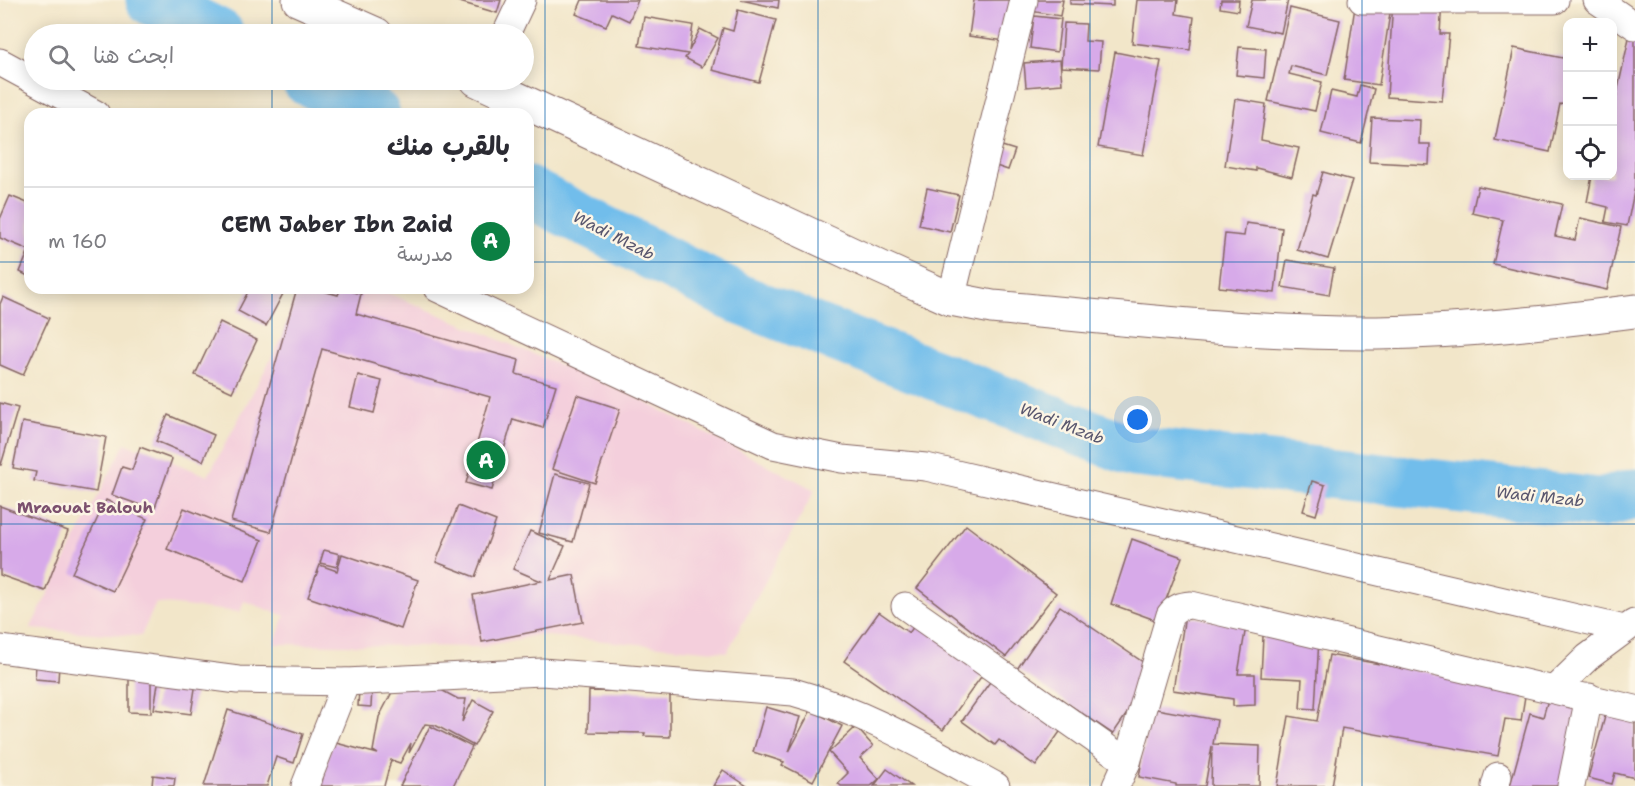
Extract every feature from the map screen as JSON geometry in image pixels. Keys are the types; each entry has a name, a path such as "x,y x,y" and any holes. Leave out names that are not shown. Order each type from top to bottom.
{"street":[{"path":"299,0 353,24"},
{"path":"511,24 522,0"},
{"path":"951,298 1024,0"},
{"path":"1362,0 1555,0"},
{"path":"1597,0 1635,26"},
{"path":"0,62 24,75"},
{"path":"52,90 85,108"},
{"path":"503,90 951,298 992,307 1294,331 1378,333 1516,326 1635,311"},
{"path":"450,294 773,445 842,459 937,470 1630,626"},
{"path":"905,606 1127,762"},
{"path":"1116,786 1127,762 1170,615 1176,608 1182,606 1202,608 1557,688 1635,709"},
{"path":"1557,688 1588,657 1630,626"},
{"path":"0,649 238,680 346,682 542,672 793,692 830,702 899,733 996,786"},
{"path":"305,786 346,682"},
{"path":"1571,786 1589,697"}],"shaded area":[{"path":"306,294 390,294 634,396 815,490 727,652 537,635 482,647 274,644 285,616 244,601 240,612 156,603 141,636 30,629 125,443 208,476"}],"building":[{"path":"453,0 501,0 497,13"},
{"path":"582,0 638,0 629,21 612,13 606,26 576,14"},
{"path":"741,0 779,0 778,8"},
{"path":"974,0 1011,0 1005,41 969,36"},
{"path":"1032,0 1063,0 1060,16 1030,11"},
{"path":"1070,0 1113,0 1113,6 1070,4"},
{"path":"1137,0 1178,0 1176,14 1194,17 1190,50 1132,43"},
{"path":"1221,0 1239,0 1238,11 1220,8"},
{"path":"1252,0 1288,0 1281,33 1246,26"},
{"path":"1356,0 1392,0 1379,85 1344,80"},
{"path":"1393,0 1442,0 1440,34 1449,34 1442,101 1387,97"},
{"path":"1290,8 1340,20 1327,75 1291,66 1289,74 1322,82 1315,111 1268,101"},
{"path":"738,10 776,20 759,82 712,70 723,28 733,31"},
{"path":"1034,16 1061,19 1057,52 1030,48"},
{"path":"644,17 693,25 689,51 700,29 718,38 702,67 685,58 688,54 639,46"},
{"path":"1064,23 1086,24 1085,41 1101,42 1099,69 1061,67"},
{"path":"1632,24 1635,24 1635,187 1627,226 1605,222 1608,207 1587,202 1591,180 1617,180 1617,93"},
{"path":"1239,47 1266,49 1264,78 1236,75"},
{"path":"1514,48 1563,58 1563,104 1560,104 1550,152 1495,140"},
{"path":"1115,52 1161,61 1143,155 1098,147"},
{"path":"1060,60 1062,84 1026,87 1024,63"},
{"path":"1360,85 1374,89 1361,143 1321,133 1331,91 1357,97"},
{"path":"1235,99 1266,104 1261,140 1299,148 1292,177 1256,168 1256,171 1225,166"},
{"path":"1372,118 1420,120 1419,144 1430,144 1429,165 1369,162"},
{"path":"1002,146 1015,150 1008,170 996,166"},
{"path":"1323,172 1352,180 1328,259 1297,250 1313,194 1316,195"},
{"path":"1478,186 1562,204 1555,236 1575,240 1580,218 1621,227 1607,290 1493,264 1503,220 1472,213"},
{"path":"927,188 959,195 950,232 919,225"},
{"path":"10,196 24,202 24,248 0,238 0,219"},
{"path":"1246,223 1282,228 1275,293 1219,287 1225,234 1244,236"},
{"path":"1287,260 1334,268 1329,295 1282,287"},
{"path":"24,262 24,274 20,272"},
{"path":"247,294 283,294 266,326 238,311"},
{"path":"295,294 361,294 356,314 519,360 516,374 556,385 543,428 513,419 492,490 466,483 490,397 322,349 271,532 231,521"},
{"path":"3,297 49,318 23,375 0,365 0,304"},
{"path":"220,322 257,340 232,392 195,375"},
{"path":"358,375 382,381 374,413 350,407"},
{"path":"577,395 620,409 595,483 552,469"},
{"path":"0,403 18,408 1,465 0,465"},
{"path":"168,415 214,435 203,461 156,441"},
{"path":"22,422 106,437 96,492 34,481 36,472 13,468"},
{"path":"140,447 172,459 154,510 112,495 122,467 132,470"},
{"path":"555,474 589,483 573,542 539,533"},
{"path":"1312,481 1325,485 1316,515 1303,511"},
{"path":"106,500 147,519 113,591 72,573"},
{"path":"0,506 68,531 45,591 0,575"},
{"path":"458,506 496,521 475,577 436,562"},
{"path":"184,508 262,540 245,581 167,549"},
{"path":"966,525 1056,593 1006,657 917,588"},
{"path":"530,531 565,546 550,580 574,575 583,622 482,642 473,595 541,581 513,569"},
{"path":"1132,539 1182,557 1158,621 1111,604"},
{"path":"324,550 340,554 337,567 320,563"},
{"path":"342,554 418,580 401,629 308,597 320,565 337,571"},
{"path":"1060,606 1156,671 1113,734 1017,669"},
{"path":"879,612 909,633 917,622 986,670 943,730 844,661"},
{"path":"1185,616 1246,626 1238,674 1255,674 1255,705 1233,706 1233,699 1173,690"},
{"path":"1263,636 1319,639 1315,709 1300,708 1302,679 1261,677"},
{"path":"37,648 60,649 58,681 35,679"},
{"path":"1329,655 1526,690 1521,721 1505,719 1498,756 1342,728 1332,786 1277,786 1289,716 1317,721"},
{"path":"129,668 151,668 151,713 129,712"},
{"path":"160,671 197,676 191,714 154,709"},
{"path":"400,677 426,682 458,699 466,699 462,722 473,700 493,711 474,746 435,725 425,724 409,753 411,743 400,763 391,760 384,786 321,786 332,742 378,754 373,751 379,717"},
{"path":"992,679 1062,729 1036,766 999,740 995,745 962,721"},
{"path":"359,689 372,689 371,707 358,706"},
{"path":"589,691 670,692 670,737 644,736 645,733 588,732"},
{"path":"1549,696 1588,706 1568,786 1510,786 1530,713 1543,717"},
{"path":"766,707 800,717 789,752 811,710 842,726 813,781 782,765 784,762 753,752"},
{"path":"1151,708 1217,720 1213,744 1260,746 1259,786 1211,786 1212,746 1205,786 1176,786 1176,784 1139,777"},
{"path":"228,710 303,734 294,763 276,757 267,786 204,786"},
{"path":"1606,713 1635,720 1635,778 1615,773 1612,784 1588,778"},
{"path":"430,726 472,747 453,786 400,786"},
{"path":"856,727 873,746 860,758 879,779 871,786 841,786 838,783 848,773 829,752"},
{"path":"887,769 911,786 874,786"},
{"path":"723,770 747,786 713,786"},
{"path":"153,775 175,778 174,786 152,786"}],"waterway":[{"name":"Wadi Mzab","path":"151,0 199,24"},
{"name":"Wadi Mzab","path":"327,90 363,108"},
{"name":"Wadi Mzab","path":"534,195 741,300 1135,452 1600,503 1635,494"}],"place":[{"name":"CEM Jaber Ibn Zaid","path":"486,460"}],"district":[{"name":"Mraouat Balouh","path":"85,507"}]}
